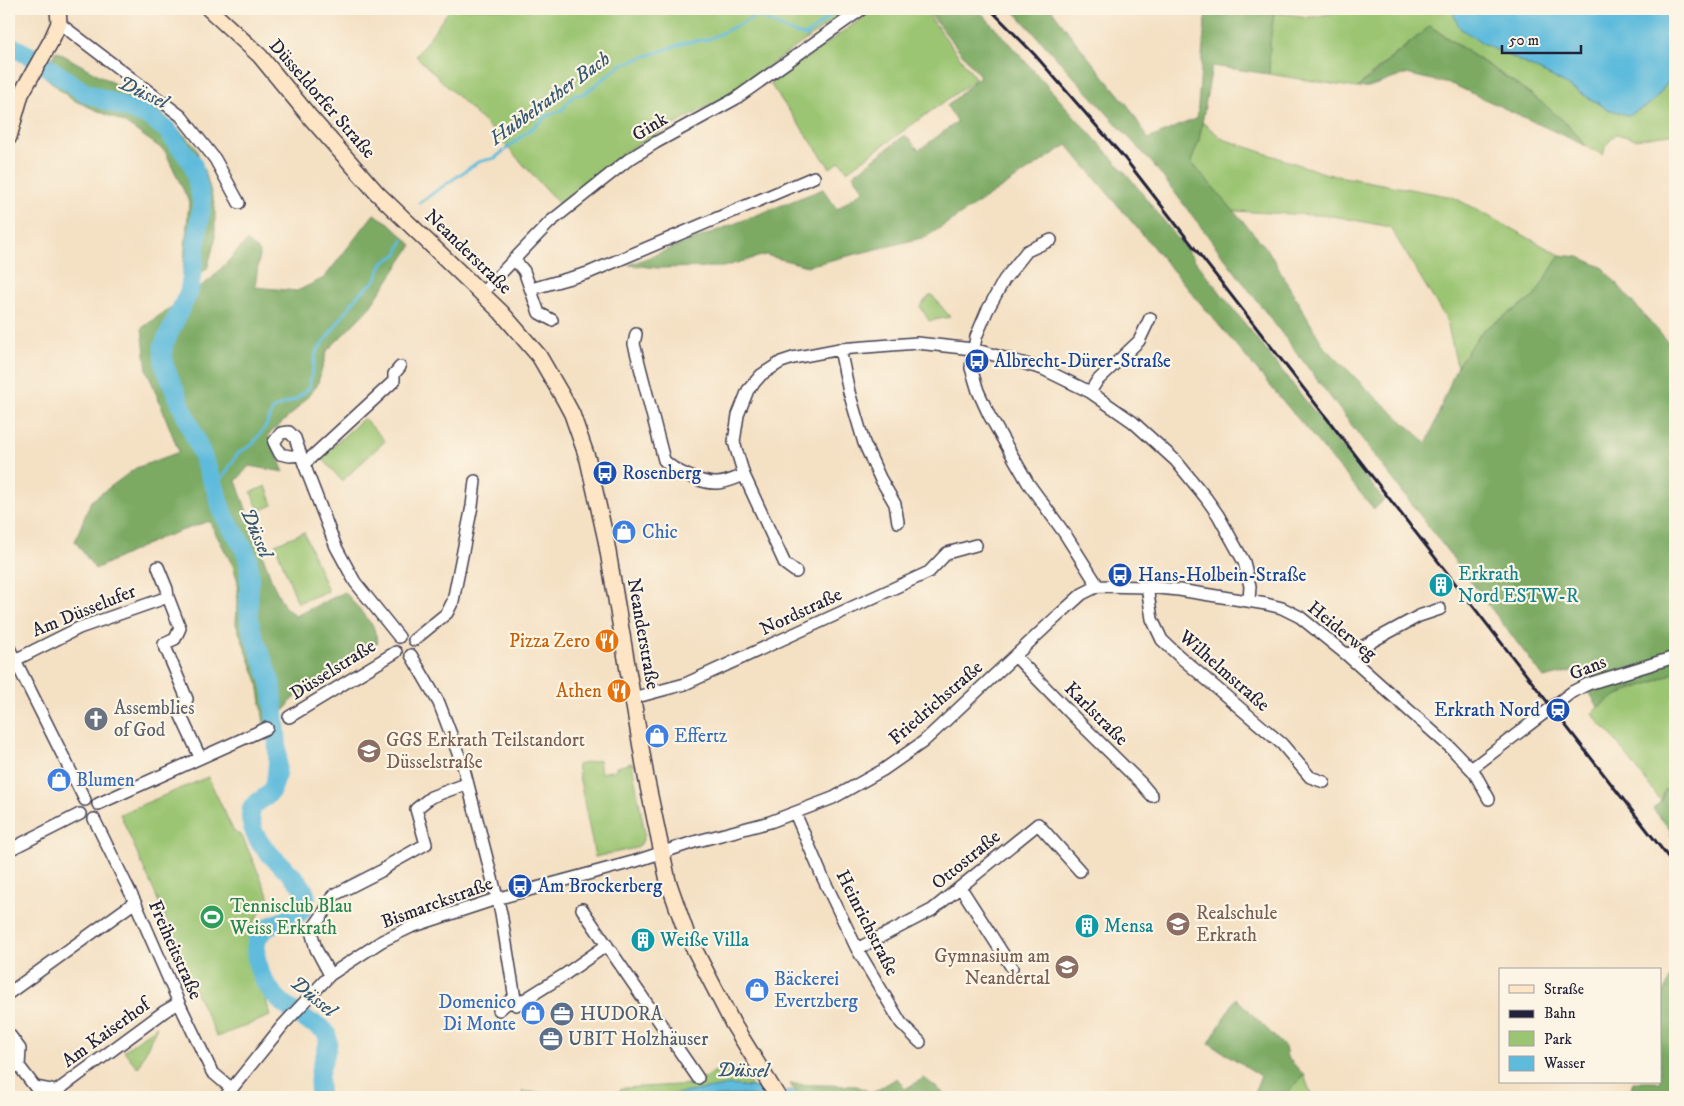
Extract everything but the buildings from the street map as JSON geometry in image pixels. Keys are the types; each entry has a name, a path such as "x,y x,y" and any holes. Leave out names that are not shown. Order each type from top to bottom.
{"main road":[{"name":"Düsseldorfer Straße","path":"209,9 260,56 310,117 376,192 402,217"},
{"path":"9,137 21,94 40,61 59,16"},
{"name":"Neanderstraße","path":"402,217 501,312 539,356 572,414 588,460 604,531 646,777 668,881 687,935 734,1024 778,1097"}],"street":[{"name":"Gink","path":"482,293 550,222 628,160 735,98 862,9"},
{"path":"59,16 181,116 215,159 239,203"},
{"path":"531,289 588,273 814,177"},
{"path":"1051,240 1027,251 1004,280 987,311 973,349 971,368 978,391 992,422 1028,484 1098,586"},
{"path":"514,259 524,271 539,313 552,320"},
{"path":"1090,392 1097,381 1139,341 1150,318"},
{"path":"636,334 634,344 664,460 696,479 718,483 744,475"},
{"path":"796,572 785,564 744,475 734,442 738,415 748,390 761,375 781,362 793,358 840,349 917,343 973,349 1043,369 1090,392 1119,411 1147,433 1176,461 1206,498 1228,532 1244,562 1250,586 1249,601"},
{"path":"840,349 849,392 864,443 880,478 895,504 898,522"},
{"path":"399,636 355,582 336,547 302,460 394,382 394,374 400,367"},
{"path":"414,640 447,613 453,600 472,506 475,481"},
{"name":"Nordstraße","path":"634,698 685,684 929,572 947,553 976,545"},
{"path":"158,567 180,628 175,639 164,644 187,699 180,714 200,757"},
{"name":"Heiderweg","path":"1098,586 1147,587 1249,601 1282,608 1300,617 1347,655 1435,733 1471,769 1489,799"},
{"name":"Friedrichstraße","path":"662,852 770,822 795,813 833,798 883,770 923,742 1082,594 1098,586"},
{"name":"Wilhelmstraße","path":"1147,587 1152,619 1162,640 1282,744 1310,777 1324,782"},
{"name":"Am Düsselufer","path":"15,660 78,628 168,597"},
{"path":"1347,655 1419,616 1440,609"},
{"path":"399,636 409,636 414,640 416,646 411,654 401,656 396,652 394,645 399,636"},
{"path":"9,648 85,800"},
{"name":"Düsselstraße","path":"289,717 396,652"},
{"path":"411,654 439,703 464,770 466,784 501,913 515,1001"},
{"name":"Karlstraße","path":"1016,656 1152,796"},
{"name":"Gans","path":"1471,769 1572,692 1588,684 1675,657"},
{"path":"98,804 267,728"},
{"path":"330,975 316,949 311,931 334,895 383,870 426,844 416,809 431,797 466,784"},
{"path":"85,800 94,800 98,804 100,813 94,819 84,819 80,814 80,804 85,800"},
{"name":"Heinrichstraße","path":"795,813 822,876 857,949 901,1023 920,1042"},
{"path":"9,850 80,814"},
{"name":"Freiheitstraße","path":"94,819 135,902 179,1003 212,1072 229,1093"},
{"name":"Ottostraße","path":"857,949 932,910 1038,824 1080,872"},
{"name":"Bismarckstraße","path":"229,1093 283,1025 330,975 382,941 411,926 496,899 636,861 662,852"},
{"path":"960,888 1012,968"},
{"path":"9,993 135,902"},
{"path":"582,909 698,1078"},
{"path":"499,1010 564,975 607,945"},
{"name":"Am Kaiserhof","path":"9,1034 20,1049 18,1066 35,1087 51,1090 55,1095 165,1011 179,1003"}],"green space":[{"path":"450,9 745,9 748,16 767,9 849,9 724,98 628,150 559,204 492,130 416,56"},
{"path":"875,9 924,9 976,79 847,171 840,161 830,168 770,84"},
{"path":"926,9 978,9 1130,178 1384,500 1374,509 1067,145 926,237 807,266 765,255 723,267 658,268 629,265 823,189 837,209 864,190 853,175 905,135 919,150 957,122 947,106 980,76"},
{"path":"1012,9 1051,9 1129,107 1148,139 1197,118 1206,9 1274,13 1270,42 1269,74 1212,66 1199,140 1191,162 1268,250 1323,345 1371,393 1427,443 1457,366 1482,331 1534,297 1560,255 1579,257 1602,267 1675,350 1675,672 1651,683 1626,690 1598,707 1576,670 1544,678 1153,164"},
{"path":"1360,9 1455,9 1454,16 1480,42 1551,76 1608,109 1647,106 1656,98 1675,73 1675,133 1636,139 1616,134 1606,145 1603,155 1586,146 1572,128 1531,94 1430,26 1357,88 1269,74 1270,42 1274,13 1311,17"},
{"path":"1430,26 1532,95 1570,128 1586,146 1454,85 1406,74 1369,87 1357,88"},
{"path":"56,51 154,106 195,146 215,207 215,240 207,269 182,285 189,202 165,151 125,123 71,99 42,74"},
{"path":"1202,122 1223,139 1327,174 1453,197 1560,255 1534,297 1482,331 1457,366 1447,321 1390,227 1333,216 1233,211 1191,162 1199,140"},
{"path":"374,214 389,223 412,245 370,307 327,351 317,386 292,414 268,435 284,472 249,466 236,481 273,584 284,606 295,616 345,592 373,626 378,642 291,700 286,709 264,724 258,682 236,624 238,582 233,566 209,521 158,539 95,569 75,541 91,501 136,468 179,452 147,370 142,328 211,279 247,241 260,252 255,287 297,291 324,278"},
{"path":"931,294 950,317 929,321 920,306"},
{"path":"364,418 385,441 342,481 321,457"},
{"path":"266,486 273,505 259,511 251,492"},
{"path":"304,532 328,591 298,603 275,544"},
{"path":"1675,672 1675,789 1665,790 1661,801 1609,732 1592,713 1604,703 1619,695"},
{"path":"599,760 601,773 616,770 616,767 632,763 645,834 641,844 636,848 595,857 577,765"},
{"name":"Tennisclub Blau Weiss Erkrath","path":"208,777 234,832 242,836 269,897 250,930 270,1016 217,1037 180,959 183,957 120,814"},
{"path":"1675,789 1675,840 1670,834 1672,832 1653,809 1661,801 1665,790"},
{"path":"1675,945 1675,1097 1629,1097 1632,1084 1662,1084 1662,997 1673,971"},
{"path":"1236,998 1285,1047 1287,1057 1304,1075 1284,1097 1252,1097 1261,1076 1209,1043"},
{"path":"157,1026 138,1068 124,1051"},
{"path":"740,1069 759,1097 523,1097 522,1092 614,1094 624,1088 696,1084 717,1070"},
{"path":"1304,1075 1312,1097 1284,1097"},
{"path":"897,1078 905,1089 924,1078 949,1097 799,1097 790,1084 857,1086 872,1093"}],"water":[{"path":"1455,9 1675,9 1675,73 1656,98 1647,106 1628,115 1608,109 1551,76 1480,42 1460,28 1454,16"},
{"path":"731,1085 844,1097 764,1097 742,1095 711,1097 586,1097 664,1096"}],"waterway":[{"name":"Hubbelrather Bach","path":"419,203 478,162 495,158 547,116 562,110 574,95 584,94 621,65 684,43 709,39 757,16 794,33 806,36 838,9"},
{"name":"Düssel","path":"9,45 34,58 84,92 150,117 167,130 193,164 202,202 195,255 189,292 163,346 164,365 215,487 222,511 242,545 249,563 250,623 272,687 278,751 277,772 272,789 254,806 251,811 251,818 253,829 258,839 265,849 299,883 306,898 304,908 297,915 270,926 262,932 257,942 256,956 262,977 274,994 297,1014 326,1032 328,1039 327,1048 319,1078 320,1097"},
{"name":"Hubbelrather Bach","path":"214,485 226,473 238,453 252,445 266,426 273,409 296,399 309,388 316,353 358,295 375,281 383,263 397,254 403,240"}],"railway":[{"path":"990,9 1035,55 1126,160 1675,866"}],"place":[{"name":"Albrecht-Dürer-Straße","path":"977,361"},
{"name":"Rosenberg","path":"605,473"},
{"name":"Chic","path":"624,532"},
{"name":"Hans-Holbein-Straße","path":"1120,575"},
{"name":"Erkrath Nord ESTW-R","path":"1441,585"},
{"name":"Pizza Zero","path":"607,641"},
{"name":"Athen","path":"619,691"},
{"name":"Erkrath Nord","path":"1558,710"},
{"name":"Assemblies of God","path":"96,719"},
{"name":"Effertz","path":"657,736"},
{"name":"GGS Erkrath Teilstandort Düsselstraße","path":"369,751"},
{"name":"Blumen","path":"59,780"},
{"name":"Am Brockerberg","path":"520,886"},
{"name":"Tennisclub Blau Weiss Erkrath","path":"212,917"},
{"name":"Realschule Erkrath","path":"1178,924"},
{"name":"Mensa","path":"1087,926"},
{"name":"Weiße Villa","path":"643,940"},
{"name":"Gymnasium am Neandertal","path":"1067,967"},
{"name":"Bäckerei Evertzberg","path":"757,990"},
{"name":"Domenico Di Monte","path":"533,1013"},
{"name":"HUDORA","path":"562,1014"},
{"name":"UBIT Holzhäuser","path":"551,1039"}]}
